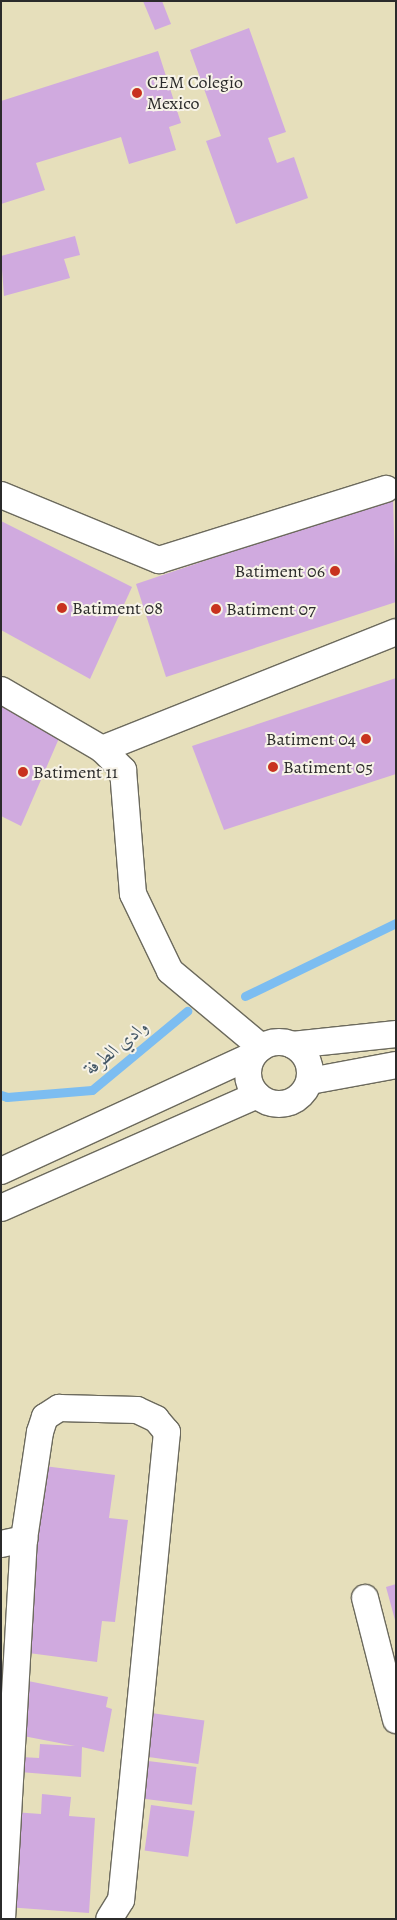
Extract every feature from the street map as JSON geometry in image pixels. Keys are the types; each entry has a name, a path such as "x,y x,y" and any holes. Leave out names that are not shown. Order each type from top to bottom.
{"street":[{"path":"1,495 159,560 386,489"},
{"path":"102,749 396,632"},
{"path":"1,690 102,749 123,770 133,894 170,971 257,1051"},
{"path":"1,1171 257,1051 281,1042 292,1045 396,1034"},
{"path":"257,1051 248,1076 258,1095 268,1102 288,1102 304,1092 310,1080 307,1060 292,1045"},
{"path":"310,1080 396,1065"},
{"path":"1,1208 258,1095"},
{"path":"2,1919 12,1541 45,1417 60,1408 137,1410 156,1419 167,1432 121,1900 109,1919"},
{"path":"365,1598 396,1720"}],"building":[{"path":"143,1 162,1 171,24 155,30"},
{"path":"249,28 286,132 268,138 277,163 294,157 308,198 236,224 206,141 221,136 190,50"},
{"path":"158,51 181,123 169,127 176,150 129,164 121,137 36,163 45,190 1,204 1,101"},
{"path":"75,236 80,255 64,259 70,278 4,296 1,256"},
{"path":"393,497 396,602 166,677 136,584"},
{"name":"Batiment 08","path":"1,521 132,587 90,679 1,630"},
{"name":"Batiment 05","path":"396,678 396,774 224,830 192,746"},
{"name":"Batiment 11","path":"1,700 63,729 21,826 1,816"},
{"path":"44,1466 115,1475 109,1518 128,1520 115,1622 102,1621 97,1662 21,1652"},
{"path":"396,1584 396,1620 395,1620 386,1587"},
{"path":"28,1681 108,1697 106,1707 112,1709 104,1752 82,1747 81,1777 20,1772 21,1757 39,1758 40,1744 75,1746 18,1735"},
{"path":"144,1712 204,1720 198,1764 138,1756"},
{"path":"140,1760 197,1767 192,1805 135,1798"},
{"path":"42,1794 71,1797 69,1816 95,1818 89,1913 6,1907 13,1812 41,1814"},
{"path":"151,1805 195,1811 188,1857 145,1851"}],"waterway":[{"name":"وادي الطرفة","path":"245,996 396,923"},
{"name":"وادي الطرفة","path":"1,1095 7,1097 92,1090 187,1011"}],"place":[{"name":"CEM Colegio Mexico","path":"137,93"},
{"name":"Batiment 06","path":"335,571"},
{"name":"Batiment 08","path":"62,608"},
{"name":"Batiment 07","path":"216,609"},
{"name":"Batiment 04","path":"366,739"},
{"name":"Batiment 05","path":"273,767"},
{"name":"Batiment 11","path":"23,772"}]}
